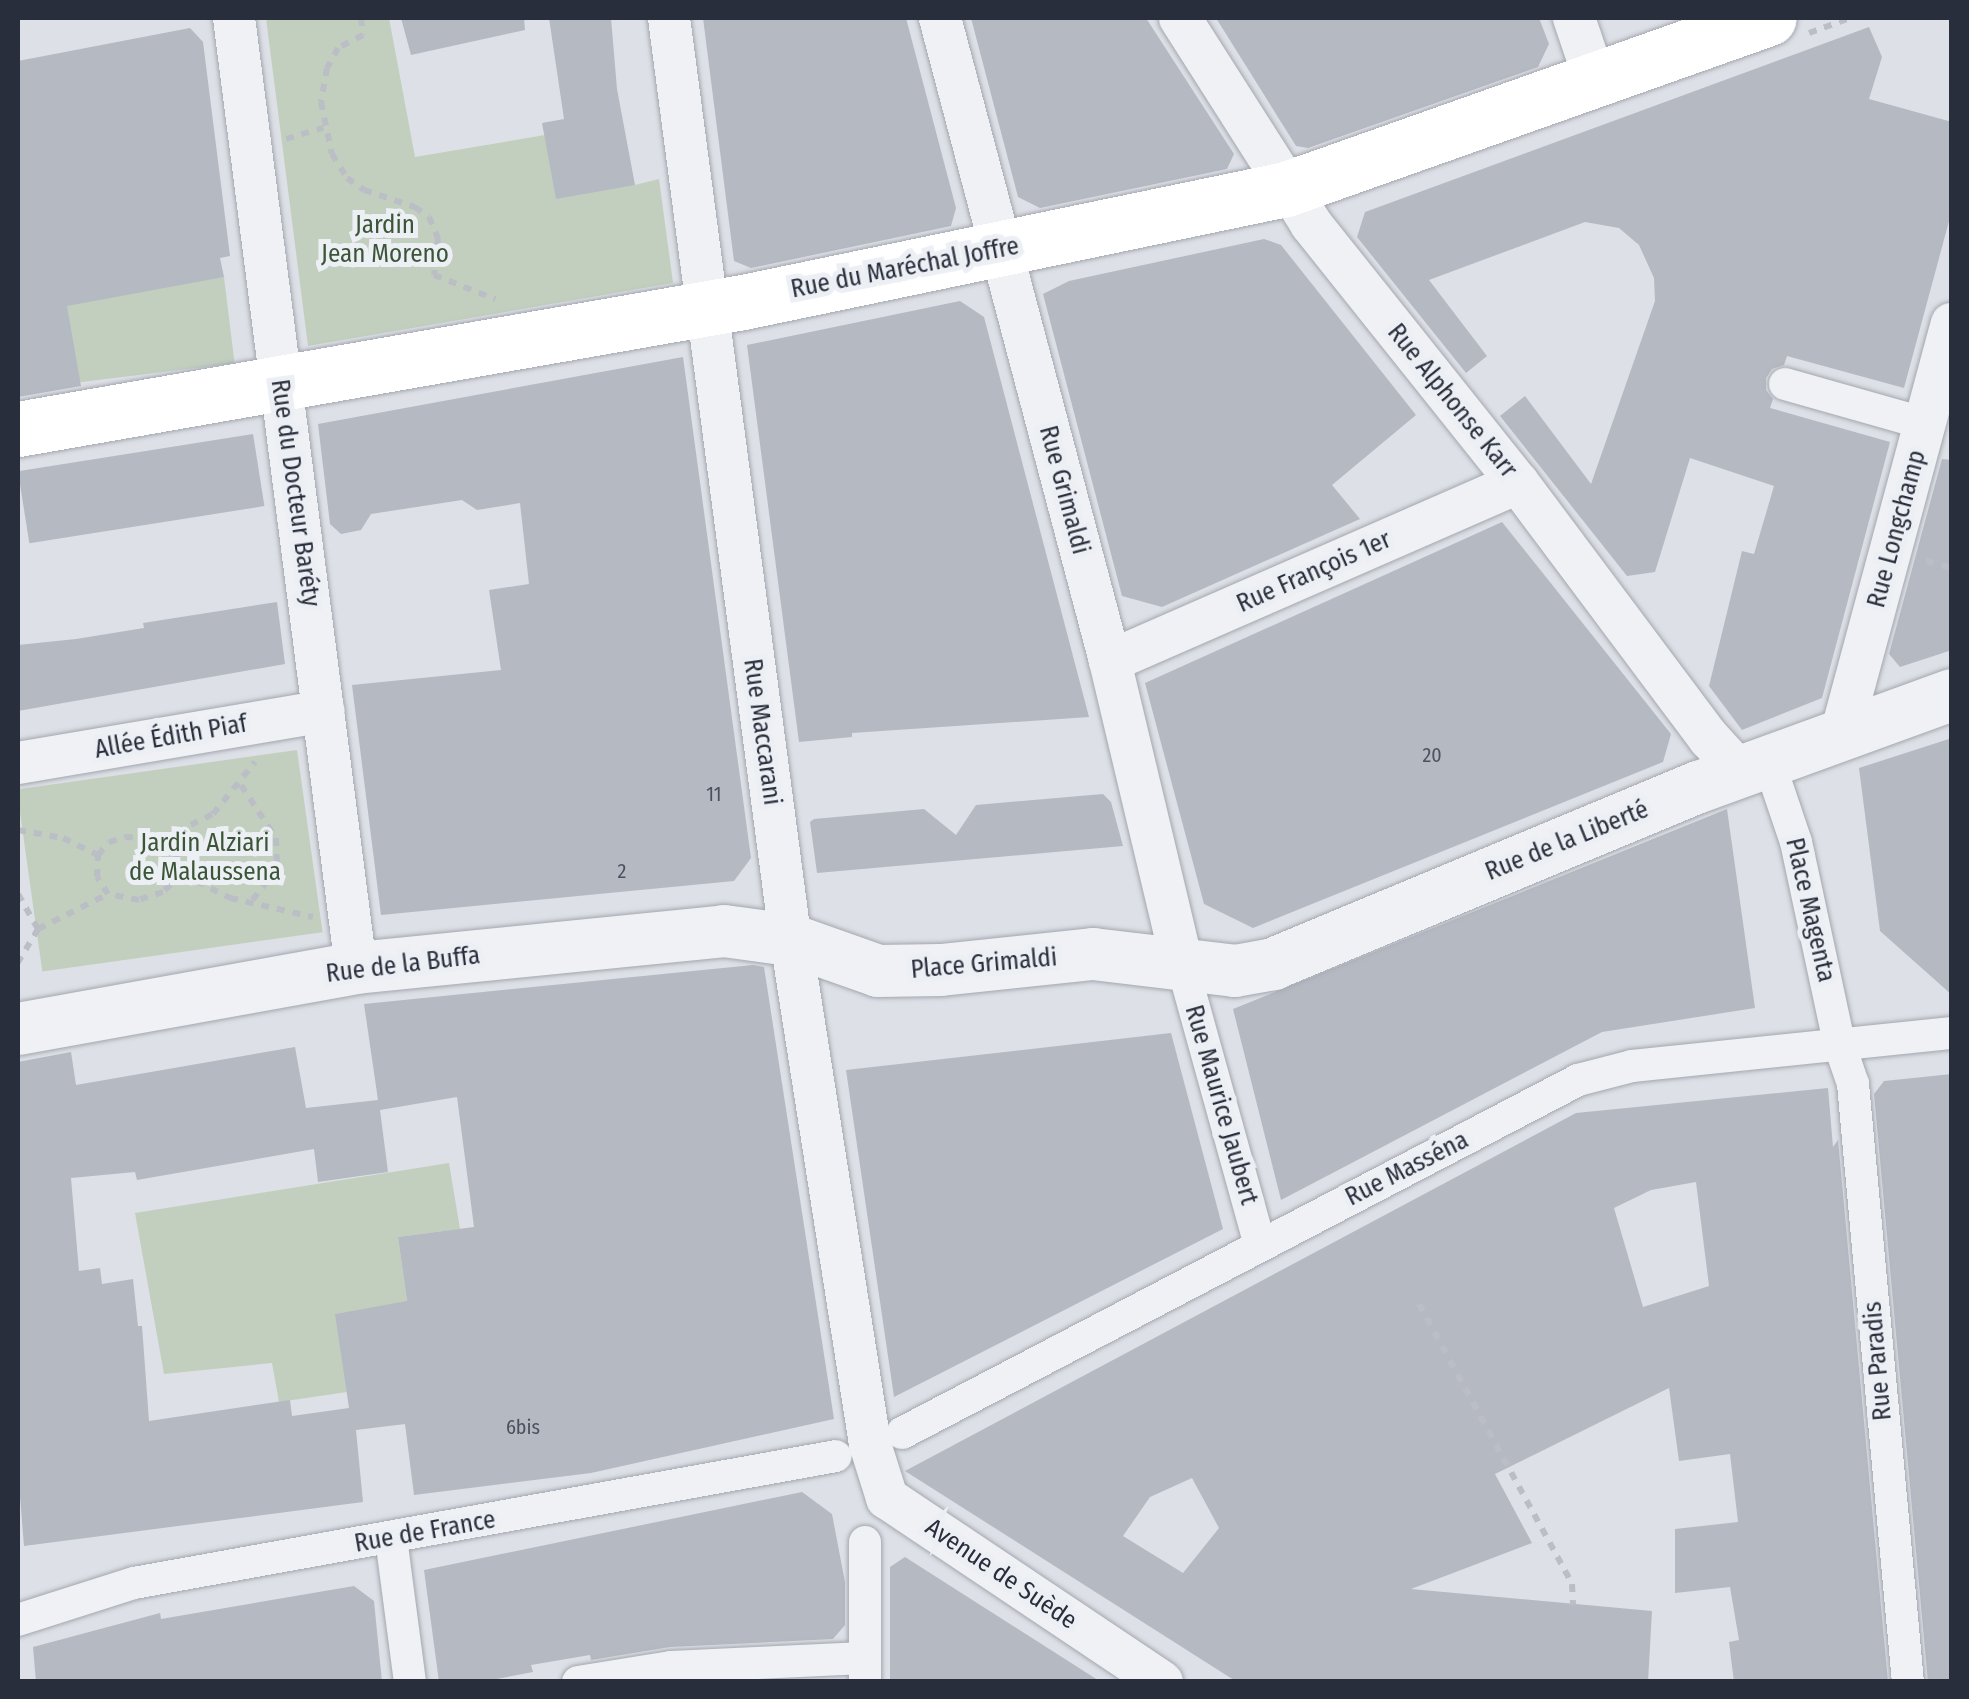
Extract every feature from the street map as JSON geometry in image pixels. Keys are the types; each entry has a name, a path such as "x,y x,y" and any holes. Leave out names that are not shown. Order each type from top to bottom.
{"main road":[{"name":"Rue du Maréchal Joffre","path":"18,429 707,307 1286,188 1769,18"}],"street":[{"name":"Rue du Docteur Baréty","path":"234,18 354,944"},
{"name":"Rue Maccarani","path":"669,18 790,940 869,1444"},
{"name":"Rue Grimaldi","path":"940,18 1110,662 1182,964"},
{"name":"Rue Alphonse Karr","path":"1180,18 1286,188 1518,483 1709,738 1758,776"},
{"path":"1574,18 1596,80"},
{"name":"Rue Longchamp","path":"1841,734 1939,427 1952,324"},
{"path":"1785,384 1939,427"},
{"name":"Rue François 1er","path":"1110,662 1518,483"},
{"name":"Rue de la Liberté","path":"1182,964 1235,971 1273,964 1758,776 1841,734 1952,695"},
{"name":"Allée Édith Piaf","path":"18,764 324,711"},
{"name":"Place Magenta","path":"1758,776 1796,842 1839,1043"},
{"name":"Rue de la Buffa","path":"18,1029 354,944 724,931 790,940"},
{"name":"Place Grimaldi","path":"790,940 878,971 940,970 1094,954 1182,964"},
{"name":"Rue Maurice Jaubert","path":"1182,964 1260,1245"},
{"name":"Rue Masséna","path":"869,1444 1578,1080 1632,1066 1952,1033"},
{"name":"Rue Paradis","path":"1839,1043 1853,1084 1908,1682"},
{"name":"Rue de France","path":"18,1620 134,1583 391,1538 869,1444"},
{"name":"Avenue de Suède","path":"869,1444 887,1498 1162,1682"},
{"path":"391,1538 410,1682"},
{"path":"578,1682 671,1666 864,1670 865,1542"}],"path":[{"path":"360,18 363,35 338,48 327,68 321,102 332,154 347,178 364,190 415,207 429,217 438,238 434,275 504,302 512,341"},
{"path":"1923,560 1952,568"},
{"path":"108,894 97,877 98,854 110,842 126,837 162,839 213,814 240,785 258,757"},
{"path":"240,785 276,838 277,868 251,902"},
{"path":"18,830 64,838 98,854"},
{"path":"162,839 176,853 182,874 230,898 320,919 354,944"},
{"path":"18,962 38,929 108,894 139,900 164,892 182,874"},
{"path":"18,894 38,929"},
{"path":"1420,1304 1572,1584 1573,1605"}],"green space":[{"name":"Jardin Jean Moreno","path":"266,18 389,18 415,157 545,135 635,185 659,179 673,283 308,346"},
{"path":"224,277 235,363 76,383 65,296"},
{"name":"Jardin Alziari de Malaussena","path":"297,750 323,932 42,972 18,789"},
{"path":"449,1163 460,1229 398,1237 411,1330 370,1308 336,1314 347,1392 279,1402 272,1363 164,1374 135,1213"}],"building":[{"path":"401,18 524,18 525,30 411,55"},
{"path":"549,18 611,18 617,89 635,185 556,199 542,123 564,119"},
{"path":"703,18 906,18 956,208 951,226 751,268 734,261"},
{"path":"971,18 1146,18 1234,154 1227,169 1040,208 1018,197"},
{"path":"1216,18 1539,18 1549,44 1538,67 1308,148 1296,146"},
{"path":"1869,27 1882,57 1869,99 1952,122 1952,210 1904,388 1787,356 1784,365 1772,369 1766,378 1766,390 1773,399 1770,408 1890,442 1822,698 1742,730 1709,686 1742,551 1754,554 1774,486 1690,458 1655,572 1627,576 1500,416 1525,396 1591,484 1655,301 1654,278 1639,245 1619,228 1585,222 1429,280 1487,356 1466,373 1357,237 1365,212"},
{"path":"190,28 203,42 230,256 220,258 224,277 67,306 81,386 18,397 18,61"},
{"path":"1264,239 1281,245 1416,415 1332,485 1360,519 1162,607 1122,596 1043,294 1069,281"},
{"path":"960,301 984,317 1089,717 852,733 852,737 799,742 747,345"},
{"path":"683,357 751,858 734,881 381,915 352,685 501,670 489,590 529,584 520,503 477,510 462,500 371,514 361,530 341,534 330,524 318,424"},
{"path":"253,434 264,506 29,543 18,471"},
{"path":"1942,459 1952,460 1952,650 1900,667 1889,654"},
{"path":"1502,522 1671,734 1663,762 1253,928 1204,904 1145,683"},
{"path":"277,602 285,664 18,711 18,645 144,628 143,623"},
{"path":"1952,738 1952,995 1880,931 1859,768"},
{"path":"1103,794 1111,802 1123,846 817,873 810,822 814,819 924,809 956,835 976,805"},
{"path":"1727,809 1755,1008 1602,1032 1281,1200 1233,1009"},
{"path":"753,965 764,967 834,1419 591,1473 414,1495 405,1424 356,1430 363,1502 24,1546 18,1471 18,1062 71,1052 76,1085 295,1047 306,1108 378,1100 364,1004","holes":["457,1097 474,1227 398,1237 407,1301 335,1314 349,1408 292,1416 290,1400 149,1421 142,1326 138,1326 133,1279 102,1284 100,1268 79,1271 71,1178 135,1172 137,1180 314,1149 318,1182 388,1172 380,1110"]},
{"path":"1171,1033 1223,1229 894,1397 846,1070"},
{"path":"1952,1074 1952,1682 1928,1682 1874,1094 1884,1081"},
{"path":"1828,1088 1833,1147 1838,1140 1888,1682 1734,1682 1729,1642 1739,1640 1730,1587 1675,1593 1675,1529 1738,1522 1730,1454 1679,1461 1669,1388 1495,1474 1532,1543 1411,1589 1652,1611 1648,1682 1237,1682 905,1471 1576,1113","holes":["1696,1182 1709,1286 1643,1307 1614,1208 1651,1190","1192,1478 1219,1528 1183,1573 1123,1536 1150,1497"]},
{"path":"802,1492 832,1514 845,1582 845,1625 833,1639 670,1647 591,1660 590,1655 531,1665 533,1672 481,1682 439,1682 424,1570"},
{"path":"905,1557 1101,1682 890,1682 890,1567"},
{"path":"354,1586 374,1601 382,1682 36,1682 33,1647 160,1613 161,1619"}]}
